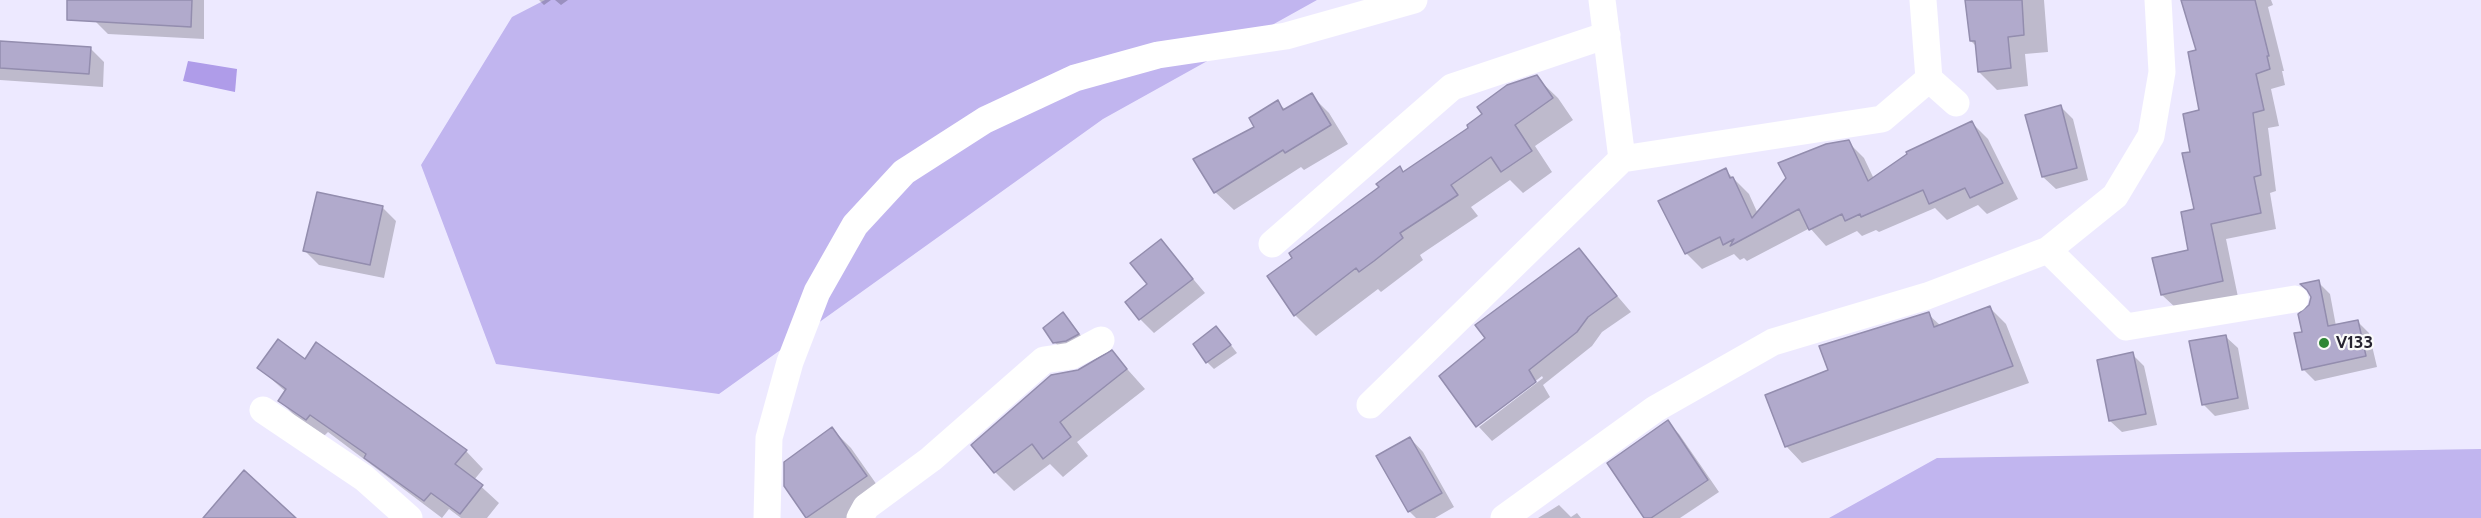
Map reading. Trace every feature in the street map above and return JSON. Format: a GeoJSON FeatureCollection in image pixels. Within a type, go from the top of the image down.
{"type":"FeatureCollection","features":[{"type":"Feature","properties":{"kind":"street"},"geometry":{"type":"LineString","coordinates":[[767,518],[769,438],[790,362],[817,292],[855,225],[904,172],[985,120],[1075,78],[1158,55],[1286,36],[1414,0]]}},
{"type":"Feature","properties":{"kind":"street"},"geometry":{"type":"LineString","coordinates":[[1602,0],[1622,159]]}},
{"type":"Feature","properties":{"kind":"street"},"geometry":{"type":"LineString","coordinates":[[1923,0],[1929,79],[1956,103]]}},
{"type":"Feature","properties":{"kind":"street"},"geometry":{"type":"LineString","coordinates":[[1504,518],[1655,409],[1773,342],[1927,296],[2049,250],[2115,196],[2151,136],[2162,72],[2158,0]]}},
{"type":"Feature","properties":{"kind":"street"},"geometry":{"type":"LineString","coordinates":[[1272,244],[1452,87],[1607,35]]}},
{"type":"Feature","properties":{"kind":"street"},"geometry":{"type":"LineString","coordinates":[[1370,405],[1622,159],[1882,119],[1929,79]]}},
{"type":"Feature","properties":{"kind":"street"},"geometry":{"type":"LineString","coordinates":[[2049,250],[2126,327],[2295,299]]}},
{"type":"Feature","properties":{"kind":"street"},"geometry":{"type":"LineString","coordinates":[[860,518],[866,507],[931,459],[1044,360],[1071,356],[1101,340]]}},
{"type":"Feature","properties":{"kind":"street"},"geometry":{"type":"LineString","coordinates":[[262,410],[364,478],[409,518]]}},
{"type":"Feature","properties":{"kind":"shaded area"},"geometry":{"type":"Polygon","coordinates":[[[545,0],[1317,0],[1103,119],[719,394],[496,364],[421,165],[512,17],[545,0]]]}},
{"type":"Feature","properties":{"kind":"shaded area"},"geometry":{"type":"Polygon","coordinates":[[[188,61],[237,69],[235,92],[183,81],[188,61]]]}},
{"type":"Feature","properties":{"kind":"shaded area"},"geometry":{"type":"Polygon","coordinates":[[[2481,449],[2481,518],[1829,518],[1937,458],[2481,449]]]}},
{"type":"Feature","properties":{"kind":"building"},"geometry":{"type":"Polygon","coordinates":[[[67,0],[192,0],[191,27],[67,20],[67,0]]]}},
{"type":"Feature","properties":{"kind":"building"},"geometry":{"type":"Polygon","coordinates":[[[1965,0],[2022,0],[2024,35],[2008,37],[2011,68],[1978,72],[1975,41],[1970,41],[1965,0]]]}},
{"type":"Feature","properties":{"kind":"building"},"geometry":{"type":"Polygon","coordinates":[[[2181,0],[2255,0],[2270,69],[2256,74],[2264,110],[2253,113],[2261,175],[2254,177],[2261,213],[2211,224],[2223,281],[2161,295],[2152,258],[2188,250],[2181,212],[2194,209],[2182,153],[2190,152],[2183,114],[2199,110],[2188,52],[2196,50],[2181,0]]]}},
{"type":"Feature","properties":{"kind":"building"},"geometry":{"type":"Polygon","coordinates":[[[0,41],[91,47],[89,74],[0,68],[0,41]]]}},
{"type":"Feature","properties":{"kind":"building"},"geometry":{"type":"Polygon","coordinates":[[[1537,75],[1553,98],[1515,125],[1532,151],[1501,172],[1491,157],[1451,185],[1458,195],[1400,233],[1403,238],[1374,261],[1359,272],[1356,268],[1294,316],[1267,276],[1292,258],[1289,253],[1379,187],[1376,184],[1400,166],[1403,172],[1468,128],[1467,125],[1482,114],[1477,107],[1507,85],[1537,75]]]}},
{"type":"Feature","properties":{"kind":"building"},"geometry":{"type":"Polygon","coordinates":[[[1312,93],[1331,125],[1285,153],[1283,150],[1214,193],[1193,159],[1254,127],[1249,118],[1278,100],[1283,110],[1312,93]]]}},
{"type":"Feature","properties":{"kind":"building"},"geometry":{"type":"Polygon","coordinates":[[[2061,105],[2077,168],[2042,177],[2025,115],[2061,105]]]}},
{"type":"Feature","properties":{"kind":"building"},"geometry":{"type":"Polygon","coordinates":[[[1972,121],[2003,183],[1970,198],[1965,188],[1929,204],[1923,190],[1861,217],[1860,214],[1845,221],[1842,214],[1809,230],[1799,209],[1730,246],[1734,239],[1723,245],[1720,237],[1685,254],[1658,201],[1726,168],[1730,178],[1733,177],[1752,218],[1786,178],[1778,163],[1826,144],[1849,140],[1868,181],[1907,154],[1906,152],[1972,121]]]}},
{"type":"Feature","properties":{"kind":"building"},"geometry":{"type":"Polygon","coordinates":[[[317,192],[383,206],[370,265],[303,251],[317,192]]]}},
{"type":"Feature","properties":{"kind":"building"},"geometry":{"type":"Polygon","coordinates":[[[1161,239],[1193,279],[1139,320],[1125,302],[1147,284],[1130,263],[1161,239]]]}},
{"type":"Feature","properties":{"kind":"building"},"geometry":{"type":"Polygon","coordinates":[[[1579,248],[1617,296],[1588,317],[1577,332],[1529,370],[1536,382],[1476,427],[1439,376],[1485,338],[1475,325],[1579,248]]]}},
{"type":"Feature","properties":{"kind":"building","name":"V133"},"geometry":{"type":"Polygon","coordinates":[[[2319,280],[2328,326],[2358,320],[2366,356],[2302,370],[2294,333],[2302,332],[2298,314],[2309,305],[2311,297],[2300,284],[2319,280]]]}},
{"type":"Feature","properties":{"kind":"building"},"geometry":{"type":"Polygon","coordinates":[[[1990,306],[2013,366],[1785,447],[1765,395],[1828,370],[1819,346],[1929,312],[1934,327],[1990,306]]]}},
{"type":"Feature","properties":{"kind":"building"},"geometry":{"type":"Polygon","coordinates":[[[1063,312],[1079,334],[1066,341],[1053,343],[1043,328],[1063,312]]]}},
{"type":"Feature","properties":{"kind":"building"},"geometry":{"type":"Polygon","coordinates":[[[1216,326],[1231,345],[1206,363],[1193,344],[1216,326]]]}},
{"type":"Feature","properties":{"kind":"building"},"geometry":{"type":"Polygon","coordinates":[[[2226,335],[2238,398],[2202,405],[2189,341],[2226,335]]]}},
{"type":"Feature","properties":{"kind":"building"},"geometry":{"type":"Polygon","coordinates":[[[278,339],[305,359],[316,342],[467,450],[455,464],[483,485],[460,514],[431,493],[424,501],[364,458],[366,454],[310,415],[306,420],[278,401],[286,389],[257,368],[278,339]]]}},
{"type":"Feature","properties":{"kind":"building"},"geometry":{"type":"Polygon","coordinates":[[[1112,350],[1127,369],[1060,422],[1071,437],[1043,459],[1032,444],[994,473],[971,445],[1051,375],[1078,370],[1112,350]]]}},
{"type":"Feature","properties":{"kind":"building"},"geometry":{"type":"Polygon","coordinates":[[[2133,352],[2146,414],[2109,421],[2097,360],[2133,352]]]}},
{"type":"Feature","properties":{"kind":"building"},"geometry":{"type":"Polygon","coordinates":[[[1668,420],[1708,480],[1651,518],[1644,518],[1607,463],[1668,420]]]}},
{"type":"Feature","properties":{"kind":"building"},"geometry":{"type":"Polygon","coordinates":[[[832,427],[867,476],[806,518],[784,486],[784,462],[832,427]]]}},
{"type":"Feature","properties":{"kind":"building"},"geometry":{"type":"Polygon","coordinates":[[[1410,437],[1442,493],[1408,512],[1376,456],[1410,437]]]}},
{"type":"Feature","properties":{"kind":"building"},"geometry":{"type":"Polygon","coordinates":[[[244,470],[296,518],[203,518],[244,470]]]}},
{"type":"Feature","properties":{"kind":"place","name":"V133"},"geometry":{"type":"Point","coordinates":[2324,343]}}]}
